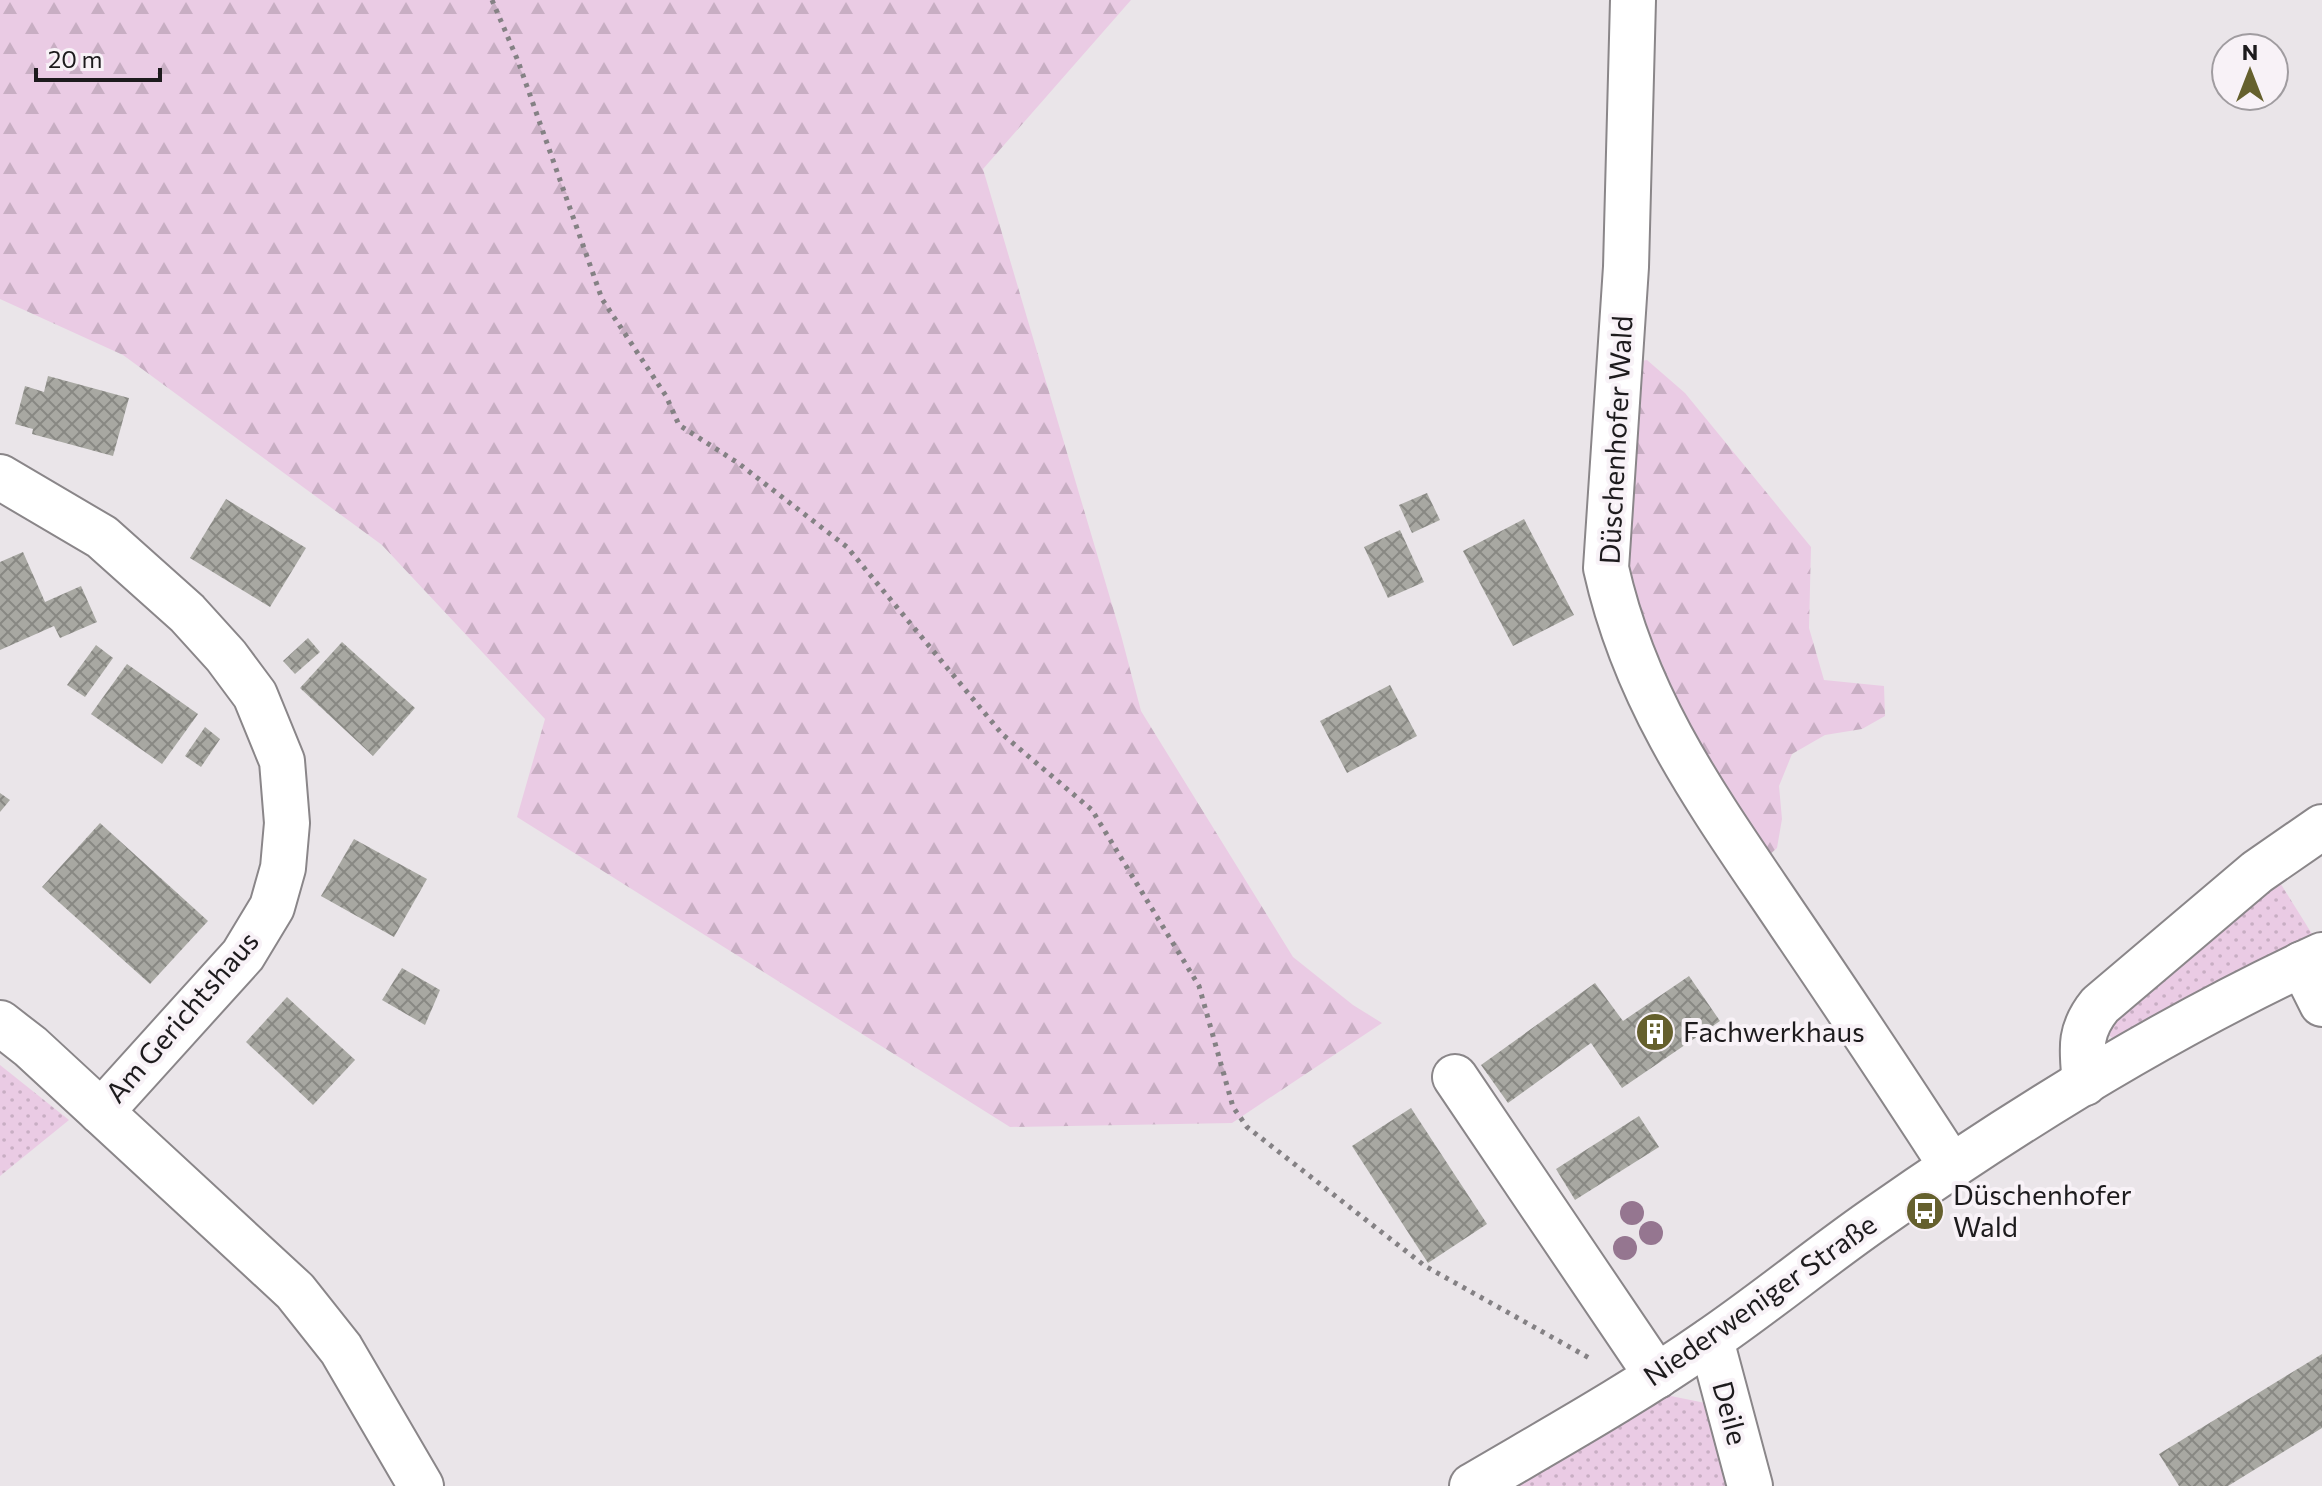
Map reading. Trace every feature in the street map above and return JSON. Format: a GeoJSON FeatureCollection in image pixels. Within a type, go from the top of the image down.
{"type":"FeatureCollection","features":[{"type":"Feature","properties":{"kind":"street","name":"Düschenhofer Wald"},"geometry":{"type":"LineString","coordinates":[[1633,0],[1626,267],[1606,568],[1613,597],[1648,694],[1691,776],[1952,1167]]}},
{"type":"Feature","properties":{"kind":"street","name":"Am Gerichtshaus"},"geometry":{"type":"LineString","coordinates":[[0,477],[102,537],[187,613],[226,656],[255,695],[282,761],[287,823],[283,868],[272,907],[243,955],[101,1112]]}},
{"type":"Feature","properties":{"kind":"street"},"geometry":{"type":"LineString","coordinates":[[2085,1083],[2082,1039],[2093,1014],[2107,998],[2257,872],[2322,827]]}},
{"type":"Feature","properties":{"kind":"street"},"geometry":{"type":"LineString","coordinates":[[2312,960],[2322,1004]]}},
{"type":"Feature","properties":{"kind":"street","name":"Niederweniger Straße"},"geometry":{"type":"LineString","coordinates":[[1472,1486],[1711,1340],[1875,1218],[2085,1083],[2217,1007],[2312,960]]}},
{"type":"Feature","properties":{"kind":"street"},"geometry":{"type":"LineString","coordinates":[[0,1023],[260,1257],[324,1324],[421,1486]]}},
{"type":"Feature","properties":{"kind":"street"},"geometry":{"type":"LineString","coordinates":[[1455,1077],[1648,1381]]}},
{"type":"Feature","properties":{"kind":"street","name":"Deile"},"geometry":{"type":"LineString","coordinates":[[1711,1340],[1750,1486]]}},
{"type":"Feature","properties":{"kind":"path"},"geometry":{"type":"LineString","coordinates":[[492,0],[518,61],[602,299],[666,396],[679,425],[738,463],[847,547],[1002,734],[1092,810],[1199,986],[1233,1107],[1247,1127],[1425,1266],[1648,1381]]}},
{"type":"Feature","properties":{"kind":"green space"},"geometry":{"type":"Polygon","coordinates":[[[0,0],[1131,0],[983,169],[1141,711],[1293,957],[1353,1005],[1382,1023],[1232,1123],[1010,1127],[517,817],[545,719],[382,545],[123,355],[0,299],[0,0]]]}},
{"type":"Feature","properties":{"kind":"green space"},"geometry":{"type":"Polygon","coordinates":[[[1647,360],[1685,393],[1811,547],[1809,628],[1824,680],[1884,686],[1885,716],[1862,729],[1825,735],[1792,754],[1779,786],[1782,819],[1777,848],[1756,867],[1650,694],[1611,513],[1625,364],[1647,360]]]}},
{"type":"Feature","properties":{"kind":"green space"},"geometry":{"type":"Polygon","coordinates":[[[2274,873],[2317,942],[2118,1043],[2103,1030],[2274,873]]]}},
{"type":"Feature","properties":{"kind":"green space"},"geometry":{"type":"Polygon","coordinates":[[[0,1065],[69,1120],[0,1176],[0,1065]]]}},
{"type":"Feature","properties":{"kind":"green space"},"geometry":{"type":"Polygon","coordinates":[[[1666,1395],[1710,1404],[1735,1486],[1513,1486],[1666,1395]]]}},
{"type":"Feature","properties":{"kind":"building"},"geometry":{"type":"Polygon","coordinates":[[[48,376],[129,398],[113,456],[32,434],[33,429],[15,424],[25,386],[44,392],[48,376]]]}},
{"type":"Feature","properties":{"kind":"building"},"geometry":{"type":"Polygon","coordinates":[[[1427,493],[1440,520],[1412,533],[1399,505],[1427,493]]]}},
{"type":"Feature","properties":{"kind":"building"},"geometry":{"type":"Polygon","coordinates":[[[226,499],[306,548],[270,607],[190,558],[226,499]]]}},
{"type":"Feature","properties":{"kind":"building"},"geometry":{"type":"Polygon","coordinates":[[[1524,519],[1574,615],[1513,646],[1463,551],[1524,519]]]}},
{"type":"Feature","properties":{"kind":"building"},"geometry":{"type":"Polygon","coordinates":[[[1400,530],[1424,582],[1388,598],[1364,547],[1400,530]]]}},
{"type":"Feature","properties":{"kind":"building"},"geometry":{"type":"Polygon","coordinates":[[[23,552],[45,602],[81,586],[97,622],[60,638],[54,626],[0,650],[0,562],[23,552]]]}},
{"type":"Feature","properties":{"kind":"building"},"geometry":{"type":"Polygon","coordinates":[[[308,638],[320,652],[295,674],[283,661],[308,638]]]}},
{"type":"Feature","properties":{"kind":"building"},"geometry":{"type":"Polygon","coordinates":[[[342,642],[415,708],[373,756],[300,688],[342,642]]]}},
{"type":"Feature","properties":{"kind":"building"},"geometry":{"type":"Polygon","coordinates":[[[96,645],[113,658],[85,697],[67,685],[96,645]]]}},
{"type":"Feature","properties":{"kind":"building"},"geometry":{"type":"Polygon","coordinates":[[[127,664],[198,714],[162,764],[91,714],[127,664]]]}},
{"type":"Feature","properties":{"kind":"building"},"geometry":{"type":"Polygon","coordinates":[[[1390,685],[1417,736],[1347,773],[1320,721],[1390,685]]]}},
{"type":"Feature","properties":{"kind":"building"},"geometry":{"type":"Polygon","coordinates":[[[205,727],[220,739],[201,767],[185,756],[205,727]]]}},
{"type":"Feature","properties":{"kind":"building"},"geometry":{"type":"Polygon","coordinates":[[[0,793],[10,800],[0,812],[0,793]]]}},
{"type":"Feature","properties":{"kind":"building"},"geometry":{"type":"Polygon","coordinates":[[[100,823],[208,921],[150,984],[42,887],[100,823]]]}},
{"type":"Feature","properties":{"kind":"building"},"geometry":{"type":"Polygon","coordinates":[[[354,839],[427,879],[394,937],[321,896],[354,839]]]}},
{"type":"Feature","properties":{"kind":"building"},"geometry":{"type":"Polygon","coordinates":[[[402,968],[440,990],[425,1025],[382,1000],[402,968]]]}},
{"type":"Feature","properties":{"kind":"building"},"geometry":{"type":"Polygon","coordinates":[[[1689,976],[1720,1021],[1622,1088],[1591,1043],[1508,1103],[1481,1065],[1595,983],[1623,1021],[1689,976]]]}},
{"type":"Feature","properties":{"kind":"building"},"geometry":{"type":"Polygon","coordinates":[[[287,997],[355,1060],[313,1105],[246,1042],[287,997]]]}},
{"type":"Feature","properties":{"kind":"building"},"geometry":{"type":"Polygon","coordinates":[[[1411,1108],[1487,1224],[1428,1263],[1352,1146],[1411,1108]]]}},
{"type":"Feature","properties":{"kind":"building"},"geometry":{"type":"Polygon","coordinates":[[[1639,1116],[1659,1147],[1575,1200],[1556,1169],[1639,1116]]]}},
{"type":"Feature","properties":{"kind":"building"},"geometry":{"type":"Polygon","coordinates":[[[2322,1354],[2322,1428],[2228,1486],[2179,1486],[2159,1454],[2322,1354]]]}},
{"type":"Feature","properties":{"kind":"place","name":"Fachwerkhaus"},"geometry":{"type":"Point","coordinates":[1655,1032]}},
{"type":"Feature","properties":{"kind":"place","name":"Düschenhofer Wald"},"geometry":{"type":"Point","coordinates":[1925,1211]}}]}
